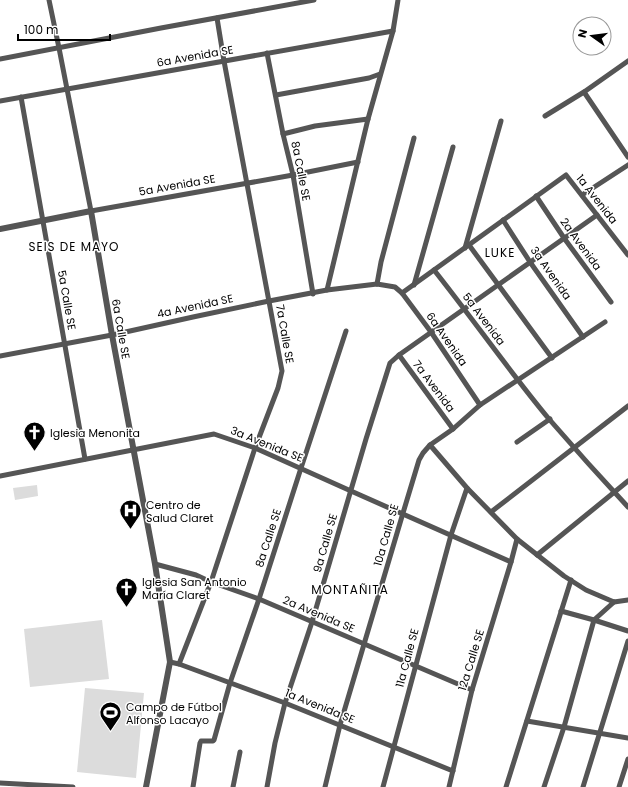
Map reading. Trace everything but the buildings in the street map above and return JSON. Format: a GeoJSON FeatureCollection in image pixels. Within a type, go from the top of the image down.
{"type":"FeatureCollection","features":[{"type":"Feature","properties":{"kind":"street","name":"6a Calle SE"},"geometry":{"type":"LineString","coordinates":[[49,0],[91,211],[112,335],[155,564],[170,662],[146,787]]}},
{"type":"Feature","properties":{"kind":"street"},"geometry":{"type":"LineString","coordinates":[[0,59],[314,0]]}},
{"type":"Feature","properties":{"kind":"street"},"geometry":{"type":"LineString","coordinates":[[327,290],[368,119],[393,31],[398,0]]}},
{"type":"Feature","properties":{"kind":"street","name":"7a Calle SE"},"geometry":{"type":"LineString","coordinates":[[178,664],[211,582],[255,448],[278,388],[282,371],[217,18]]}},
{"type":"Feature","properties":{"kind":"street","name":"6a Avenida SE"},"geometry":{"type":"LineString","coordinates":[[0,101],[393,31]]}},
{"type":"Feature","properties":{"kind":"street","name":"8a Calle SE"},"geometry":{"type":"LineString","coordinates":[[267,53],[283,134],[293,175],[313,294]]}},
{"type":"Feature","properties":{"kind":"street"},"geometry":{"type":"LineString","coordinates":[[545,116],[584,92],[628,61]]}},
{"type":"Feature","properties":{"kind":"street"},"geometry":{"type":"LineString","coordinates":[[276,95],[369,78],[380,74]]}},
{"type":"Feature","properties":{"kind":"street"},"geometry":{"type":"LineString","coordinates":[[584,92],[628,157]]}},
{"type":"Feature","properties":{"kind":"street","name":"5a Calle SE"},"geometry":{"type":"LineString","coordinates":[[21,97],[85,459]]}},
{"type":"Feature","properties":{"kind":"street"},"geometry":{"type":"LineString","coordinates":[[283,134],[315,126],[368,119]]}},
{"type":"Feature","properties":{"kind":"street"},"geometry":{"type":"LineString","coordinates":[[467,246],[501,121]]}},
{"type":"Feature","properties":{"kind":"street"},"geometry":{"type":"LineString","coordinates":[[377,284],[381,262],[414,138]]}},
{"type":"Feature","properties":{"kind":"street"},"geometry":{"type":"LineString","coordinates":[[414,285],[453,147]]}},
{"type":"Feature","properties":{"kind":"street","name":"5a Avenida SE"},"geometry":{"type":"LineString","coordinates":[[0,229],[358,162]]}},
{"type":"Feature","properties":{"kind":"street"},"geometry":{"type":"LineString","coordinates":[[582,195],[628,165]]}},
{"type":"Feature","properties":{"kind":"street","name":"1a Avenida"},"geometry":{"type":"LineString","coordinates":[[536,196],[566,175],[628,255]]}},
{"type":"Feature","properties":{"kind":"street"},"geometry":{"type":"LineString","coordinates":[[402,294],[536,196]]}},
{"type":"Feature","properties":{"kind":"street","name":"2a Avenida"},"geometry":{"type":"LineString","coordinates":[[536,196],[564,238],[611,302]]}},
{"type":"Feature","properties":{"kind":"street","name":"9a Calle SE"},"geometry":{"type":"LineString","coordinates":[[267,787],[274,743],[285,703],[312,622],[390,363],[431,332],[597,215]]}},
{"type":"Feature","properties":{"kind":"street","name":"3a Avenida"},"geometry":{"type":"LineString","coordinates":[[503,220],[530,262],[584,337]]}},
{"type":"Feature","properties":{"kind":"street"},"geometry":{"type":"LineString","coordinates":[[467,246],[552,358]]}},
{"type":"Feature","properties":{"kind":"street","name":"5a Avenida"},"geometry":{"type":"LineString","coordinates":[[434,270],[518,380],[575,448],[628,507]]}},
{"type":"Feature","properties":{"kind":"street","name":"4a Avenida SE"},"geometry":{"type":"LineString","coordinates":[[0,356],[112,335],[327,290],[377,284],[395,287]]}},
{"type":"Feature","properties":{"kind":"street","name":"6a Avenida"},"geometry":{"type":"LineString","coordinates":[[395,287],[431,332],[480,405]]}},
{"type":"Feature","properties":{"kind":"street","name":"10a Calle SE"},"geometry":{"type":"LineString","coordinates":[[325,787],[340,725],[419,460],[423,453],[430,445],[480,405],[605,322]]}},
{"type":"Feature","properties":{"kind":"street","name":"8a Calle SE"},"geometry":{"type":"LineString","coordinates":[[192,787],[200,743],[214,740],[230,683],[259,599],[346,331]]}},
{"type":"Feature","properties":{"kind":"street","name":"7a Avenida"},"geometry":{"type":"LineString","coordinates":[[399,355],[453,428]]}},
{"type":"Feature","properties":{"kind":"street"},"geometry":{"type":"LineString","coordinates":[[491,512],[628,406]]}},
{"type":"Feature","properties":{"kind":"street"},"geometry":{"type":"LineString","coordinates":[[517,442],[550,419]]}},
{"type":"Feature","properties":{"kind":"street","name":"3a Avenida SE"},"geometry":{"type":"LineString","coordinates":[[0,476],[214,434],[255,448],[512,562]]}},
{"type":"Feature","properties":{"kind":"street"},"geometry":{"type":"LineString","coordinates":[[430,445],[467,488],[517,539],[537,555],[586,590],[614,602],[628,600]]}},
{"type":"Feature","properties":{"kind":"street"},"geometry":{"type":"LineString","coordinates":[[537,555],[628,481]]}},
{"type":"Feature","properties":{"kind":"street","name":"11a Calle SE"},"geometry":{"type":"LineString","coordinates":[[383,787],[451,536],[467,488]]}},
{"type":"Feature","properties":{"kind":"street","name":"12a Calle SE"},"geometry":{"type":"LineString","coordinates":[[449,787],[472,690],[512,562],[517,539]]}},
{"type":"Feature","properties":{"kind":"street","name":"2a Avenida SE"},"geometry":{"type":"LineString","coordinates":[[155,564],[196,575],[211,582],[259,599],[472,690]]}},
{"type":"Feature","properties":{"kind":"street"},"geometry":{"type":"LineString","coordinates":[[506,787],[571,580]]}},
{"type":"Feature","properties":{"kind":"street"},"geometry":{"type":"LineString","coordinates":[[544,787],[564,727],[594,620],[614,602]]}},
{"type":"Feature","properties":{"kind":"street"},"geometry":{"type":"LineString","coordinates":[[561,611],[628,631]]}},
{"type":"Feature","properties":{"kind":"street"},"geometry":{"type":"LineString","coordinates":[[583,787],[628,641]]}},
{"type":"Feature","properties":{"kind":"street","name":"1a Avenida SE"},"geometry":{"type":"LineString","coordinates":[[170,662],[285,703],[453,771]]}},
{"type":"Feature","properties":{"kind":"street"},"geometry":{"type":"LineString","coordinates":[[527,720],[628,738]]}},
{"type":"Feature","properties":{"kind":"street"},"geometry":{"type":"LineString","coordinates":[[233,787],[240,752]]}},
{"type":"Feature","properties":{"kind":"street"},"geometry":{"type":"LineString","coordinates":[[619,787],[628,759]]}},
{"type":"Feature","properties":{"kind":"street"},"geometry":{"type":"LineString","coordinates":[[0,783],[73,787]]}},
{"type":"Feature","properties":{"kind":"shaded area"},"geometry":{"type":"Polygon","coordinates":[[[37,485],[38,496],[15,500],[13,488],[37,485]]]}},
{"type":"Feature","properties":{"kind":"shaded area"},"geometry":{"type":"Polygon","coordinates":[[[102,620],[109,679],[30,687],[24,629],[102,620]]]}},
{"type":"Feature","properties":{"kind":"shaded area","name":"Campo de Fútbol Alfonso Lacayo"},"geometry":{"type":"Polygon","coordinates":[[[85,688],[144,693],[136,778],[77,772],[85,688]]]}},
{"type":"Feature","properties":{"kind":"place","name":"Iglesia Menonita"},"geometry":{"type":"Point","coordinates":[34,452]}},
{"type":"Feature","properties":{"kind":"place","name":"Centro de Salud Claret"},"geometry":{"type":"Point","coordinates":[130,530]}},
{"type":"Feature","properties":{"kind":"place","name":"Iglesia San Antonio María Claret"},"geometry":{"type":"Point","coordinates":[127,608]}},
{"type":"Feature","properties":{"kind":"place","name":"Campo de Fútbol Alfonso Lacayo"},"geometry":{"type":"Point","coordinates":[111,732]}},
{"type":"Feature","properties":{"kind":"district","name":"SEIS DE MAYO"},"geometry":{"type":"Point","coordinates":[74,247]}},
{"type":"Feature","properties":{"kind":"district","name":"LUKE"},"geometry":{"type":"Point","coordinates":[500,253]}},
{"type":"Feature","properties":{"kind":"district","name":"MONTAÑITA"},"geometry":{"type":"Point","coordinates":[350,590]}}]}
